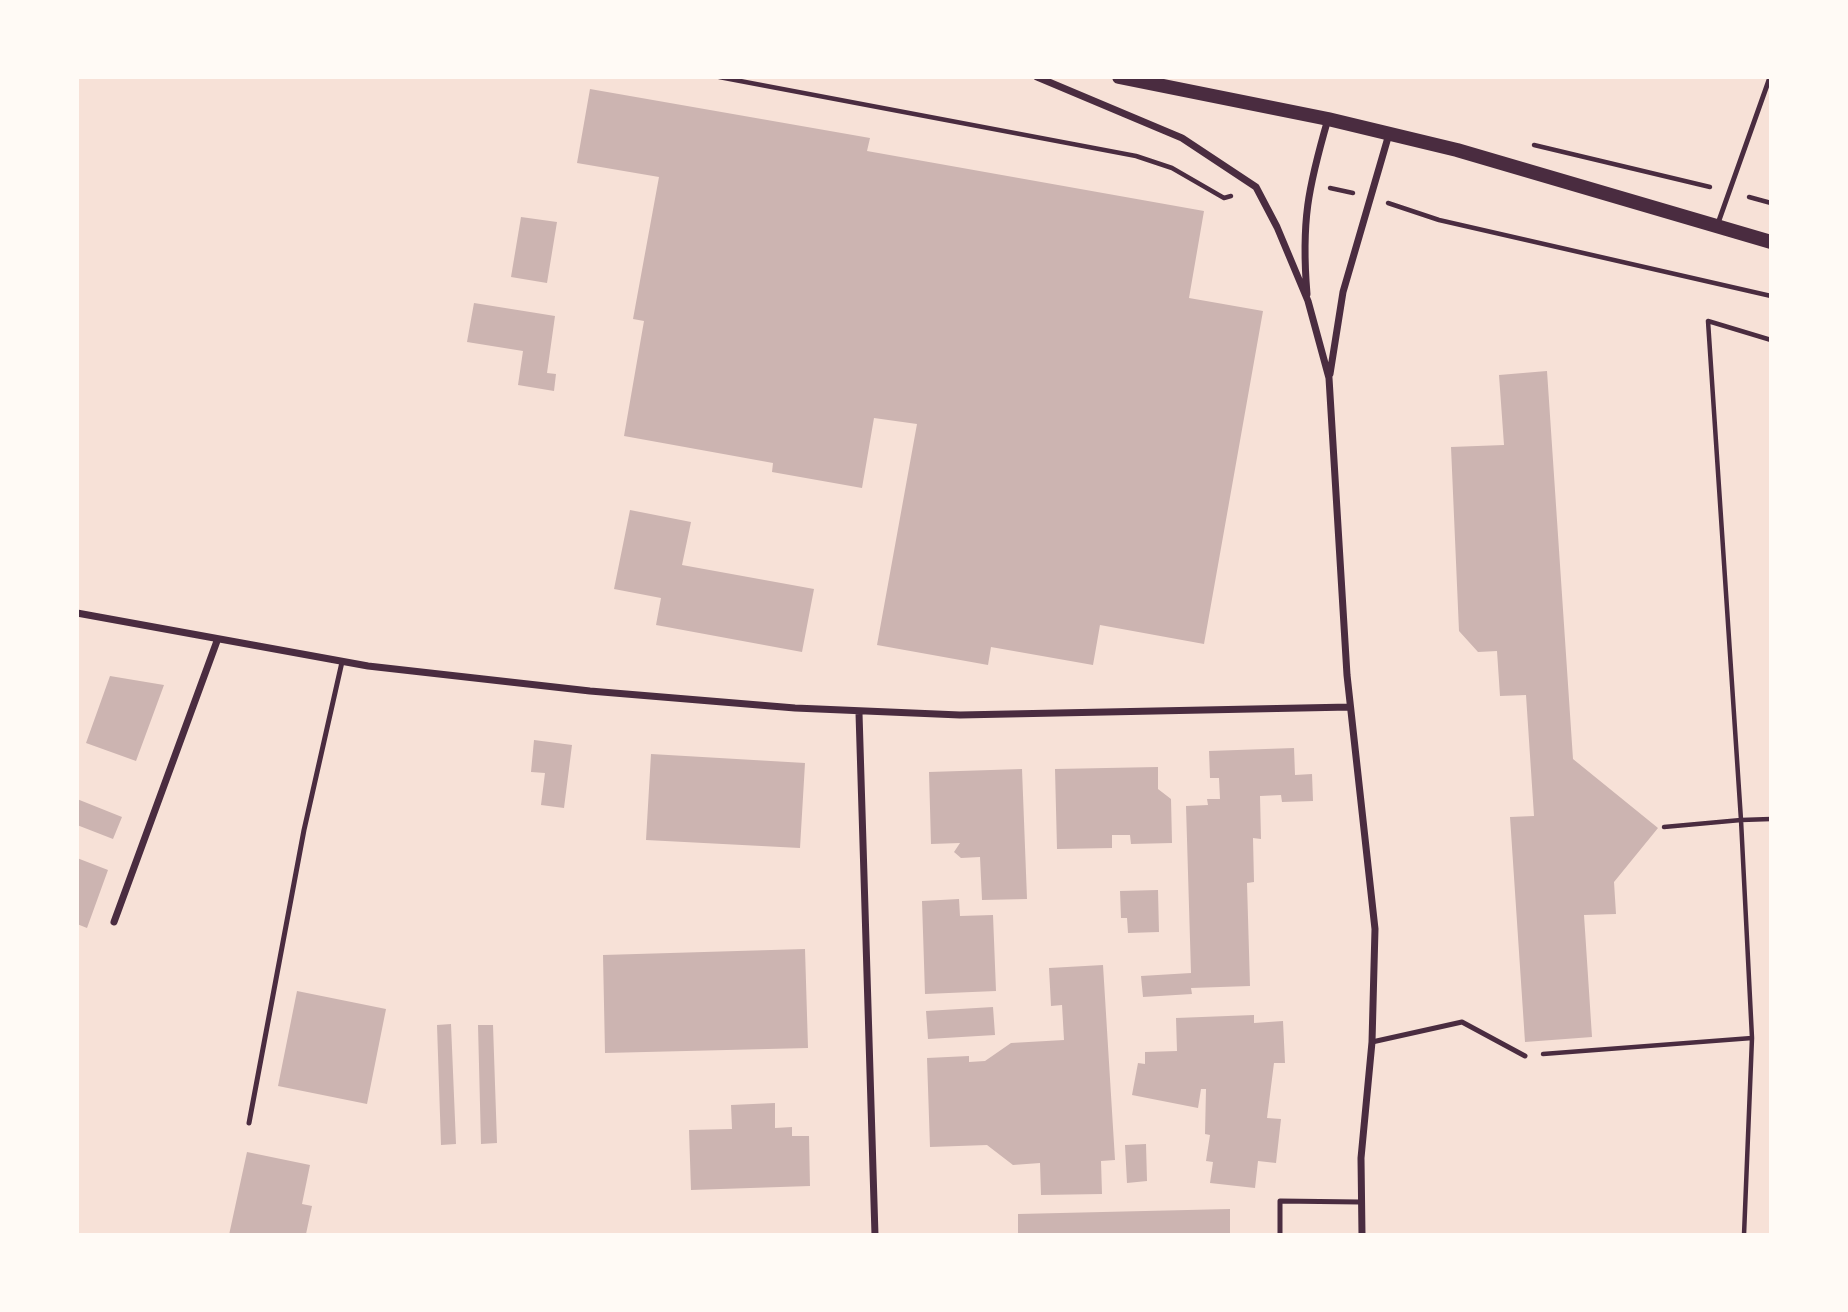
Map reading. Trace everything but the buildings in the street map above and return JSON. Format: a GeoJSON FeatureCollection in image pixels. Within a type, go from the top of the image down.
{"type":"FeatureCollection","features":[{"type":"Feature","properties":{"kind":"main road"},"geometry":{"type":"LineString","coordinates":[[1119,77],[1389,134],[1589,187],[1771,242]]}},
{"type":"Feature","properties":{"kind":"street"},"geometry":{"type":"LineString","coordinates":[[1037,77],[1182,138],[1256,187],[1277,227],[1308,301],[1329,378],[1350,707],[1375,929],[1372,1042],[1359,1202],[1362,1235]]}},
{"type":"Feature","properties":{"kind":"street"},"geometry":{"type":"LineString","coordinates":[[1308,301],[1303,243],[1305,214],[1309,184],[1328,120]]}},
{"type":"Feature","properties":{"kind":"street"},"geometry":{"type":"LineString","coordinates":[[1329,378],[1343,292],[1389,134]]}},
{"type":"Feature","properties":{"kind":"street"},"geometry":{"type":"LineString","coordinates":[[77,613],[216,641],[342,662],[590,691],[859,713],[960,715],[1350,707]]}},
{"type":"Feature","properties":{"kind":"street"},"geometry":{"type":"LineString","coordinates":[[114,922],[216,641]]}},
{"type":"Feature","properties":{"kind":"street"},"geometry":{"type":"LineString","coordinates":[[859,713],[875,1235]]}},
{"type":"Feature","properties":{"kind":"lane"},"geometry":{"type":"LineString","coordinates":[[1717,226],[1770,77]]}},
{"type":"Feature","properties":{"kind":"lane"},"geometry":{"type":"LineString","coordinates":[[249,1123],[301,843],[342,662]]}},
{"type":"Feature","properties":{"kind":"lane"},"geometry":{"type":"LineString","coordinates":[[1372,1042],[1462,1022],[1525,1056]]}},
{"type":"Feature","properties":{"kind":"lane"},"geometry":{"type":"LineString","coordinates":[[1280,1235],[1280,1201],[1359,1202]]}},
{"type":"Feature","properties":{"kind":"path"},"geometry":{"type":"LineString","coordinates":[[1744,1235],[1752,1038],[1741,820],[1707,321],[1771,340]]}},
{"type":"Feature","properties":{"kind":"path"},"geometry":{"type":"LineString","coordinates":[[1664,827],[1771,819]]}},
{"type":"Feature","properties":{"kind":"path"},"geometry":{"type":"LineString","coordinates":[[1525,1056],[1752,1038]]}}]}
